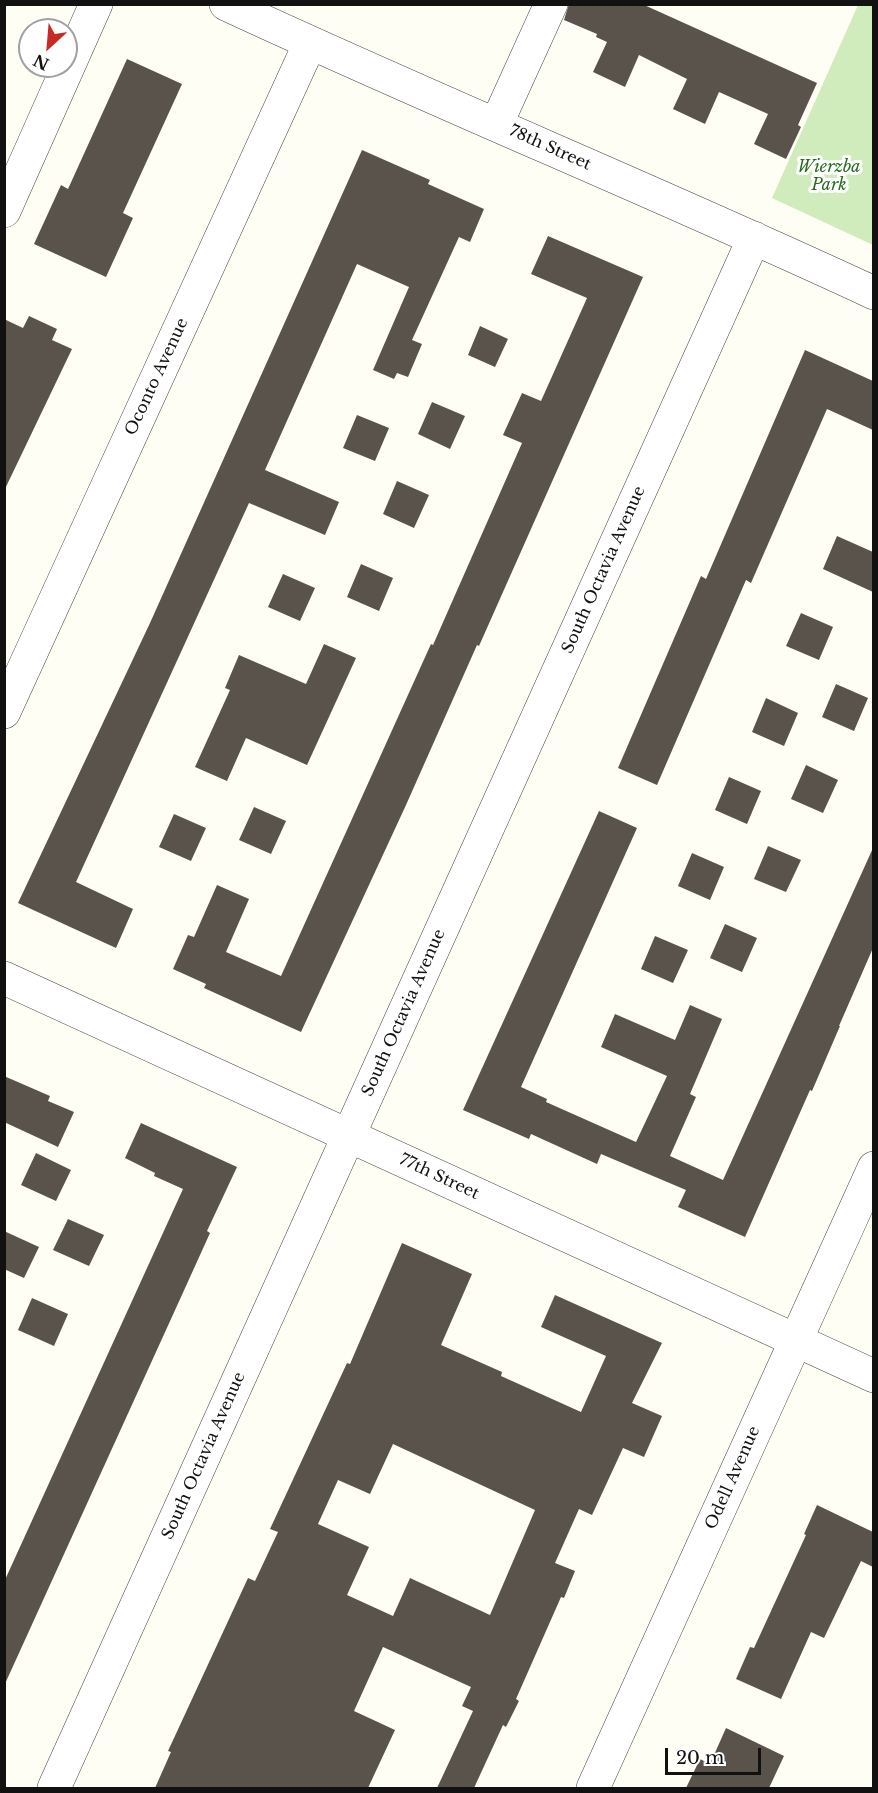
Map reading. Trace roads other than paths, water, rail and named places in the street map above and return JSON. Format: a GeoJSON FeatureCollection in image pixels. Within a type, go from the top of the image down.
{"type":"FeatureCollection","features":[{"type":"Feature","properties":{"kind":"street"},"geometry":{"type":"LineString","coordinates":[[4,212],[96,4]]}},
{"type":"Feature","properties":{"kind":"street","name":"78th Street"},"geometry":{"type":"LineString","coordinates":[[226,4],[873,293]]}},
{"type":"Feature","properties":{"kind":"street"},"geometry":{"type":"LineString","coordinates":[[496,124],[551,4]]}},
{"type":"Feature","properties":{"kind":"street","name":"Oconto Avenue"},"geometry":{"type":"LineString","coordinates":[[4,712],[310,43]]}},
{"type":"Feature","properties":{"kind":"street","name":"South Octavia Avenue"},"geometry":{"type":"LineString","coordinates":[[54,1788],[754,238]]}},
{"type":"Feature","properties":{"kind":"street","name":"77th Street"},"geometry":{"type":"LineString","coordinates":[[4,978],[873,1376]]}},
{"type":"Feature","properties":{"kind":"street","name":"Odell Avenue"},"geometry":{"type":"LineString","coordinates":[[593,1788],[873,1168]]}},
{"type":"Feature","properties":{"kind":"park label","name":"Wierzba Park"},"geometry":{"type":"Point","coordinates":[829,176]}}]}
